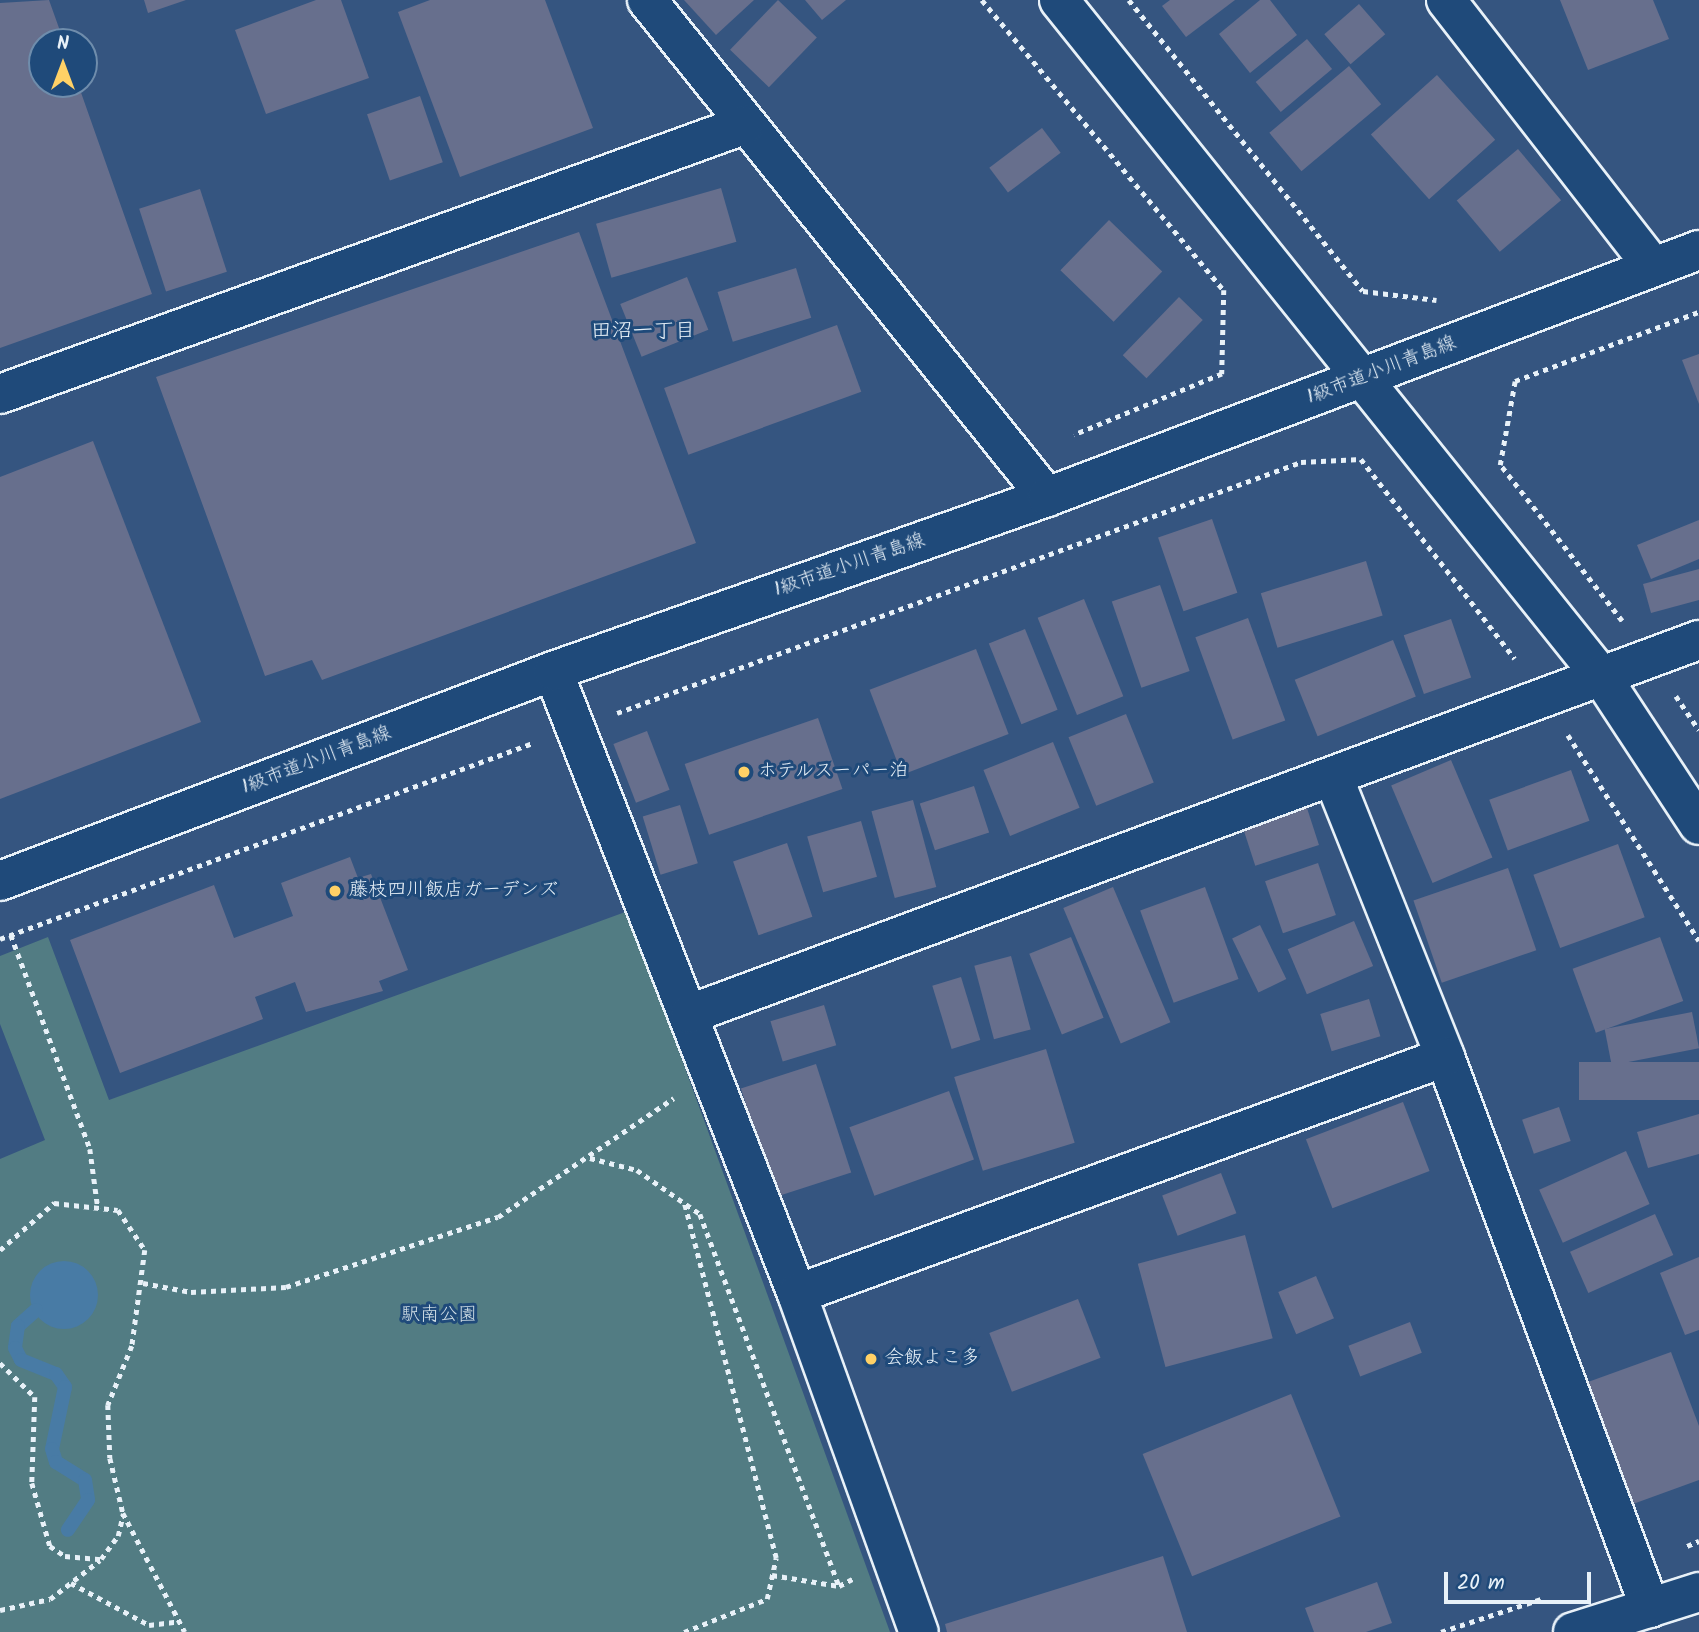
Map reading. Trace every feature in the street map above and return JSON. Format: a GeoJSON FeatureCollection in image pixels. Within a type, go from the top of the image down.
{"type":"FeatureCollection","features":[{"type":"Feature","properties":{"kind":"street"},"geometry":{"type":"LineString","coordinates":[[648,0],[744,125],[1047,497]]}},
{"type":"Feature","properties":{"kind":"street"},"geometry":{"type":"LineString","coordinates":[[1059,0],[1365,378],[1601,676],[1699,825]]}},
{"type":"Feature","properties":{"kind":"street"},"geometry":{"type":"LineString","coordinates":[[1452,1],[1652,266]]}},
{"type":"Feature","properties":{"kind":"street"},"geometry":{"type":"LineString","coordinates":[[0,394],[744,125]]}},
{"type":"Feature","properties":{"kind":"street","name":"1級市道小川青島線"},"geometry":{"type":"LineString","coordinates":[[0,881],[553,671],[1047,497],[1699,250]]}},
{"type":"Feature","properties":{"kind":"street"},"geometry":{"type":"LineString","coordinates":[[690,1014],[1334,779],[1699,640]]}},
{"type":"Feature","properties":{"kind":"street"},"geometry":{"type":"LineString","coordinates":[[553,671],[690,1014],[797,1294],[919,1632]]}},
{"type":"Feature","properties":{"kind":"street"},"geometry":{"type":"LineString","coordinates":[[1334,779],[1445,1057],[1650,1608]]}},
{"type":"Feature","properties":{"kind":"street"},"geometry":{"type":"LineString","coordinates":[[797,1294],[1445,1057]]}},
{"type":"Feature","properties":{"kind":"street"},"geometry":{"type":"LineString","coordinates":[[1573,1632],[1699,1592]]}},
{"type":"Feature","properties":{"kind":"path"},"geometry":{"type":"LineString","coordinates":[[982,0],[1224,290],[1222,374],[1015,459]]}},
{"type":"Feature","properties":{"kind":"path"},"geometry":{"type":"LineString","coordinates":[[1129,0],[1363,291],[1439,301],[1452,296]]}},
{"type":"Feature","properties":{"kind":"path"},"geometry":{"type":"LineString","coordinates":[[1627,628],[1500,465],[1515,381],[1699,312]]}},
{"type":"Feature","properties":{"kind":"path"},"geometry":{"type":"LineString","coordinates":[[0,939],[1301,462],[1361,459],[1545,698],[1699,941]]}},
{"type":"Feature","properties":{"kind":"path"},"geometry":{"type":"LineString","coordinates":[[11,936],[90,1149],[98,1208]]}},
{"type":"Feature","properties":{"kind":"path"},"geometry":{"type":"LineString","coordinates":[[143,1283],[191,1292],[286,1287],[498,1217],[590,1158],[712,1071]]}},
{"type":"Feature","properties":{"kind":"path"},"geometry":{"type":"LineString","coordinates":[[590,1158],[637,1170],[700,1214],[723,1266],[839,1586]]}},
{"type":"Feature","properties":{"kind":"path"},"geometry":{"type":"LineString","coordinates":[[684,1201],[776,1558],[767,1599],[684,1632]]}},
{"type":"Feature","properties":{"kind":"path"},"geometry":{"type":"LineString","coordinates":[[0,1251],[54,1203],[118,1210],[145,1250],[143,1283],[132,1346],[108,1405],[110,1458],[123,1513],[185,1632]]}},
{"type":"Feature","properties":{"kind":"path"},"geometry":{"type":"LineString","coordinates":[[0,1363],[35,1397],[32,1483],[50,1546],[65,1556],[101,1559]]}},
{"type":"Feature","properties":{"kind":"path"},"geometry":{"type":"LineString","coordinates":[[0,1611],[50,1599],[71,1583],[101,1559],[118,1536],[123,1513]]}},
{"type":"Feature","properties":{"kind":"path"},"geometry":{"type":"LineString","coordinates":[[772,1575],[839,1586],[891,1556]]}},
{"type":"Feature","properties":{"kind":"path"},"geometry":{"type":"LineString","coordinates":[[71,1583],[149,1625],[180,1621]]}},
{"type":"Feature","properties":{"kind":"green space","name":"駅南公園"},"geometry":{"type":"Polygon","coordinates":[[[628,911],[890,1632],[0,1632],[0,1159],[45,1140],[0,1024],[0,956],[48,937],[109,1100],[628,911]]]}},
{"type":"Feature","properties":{"kind":"water"},"geometry":{"type":"Polygon","coordinates":[[[64,1261],[77,1264],[88,1271],[95,1282],[98,1295],[95,1308],[88,1319],[77,1326],[64,1329],[51,1326],[40,1319],[33,1308],[30,1295],[33,1282],[40,1271],[51,1264],[64,1261]]]}},
{"type":"Feature","properties":{"kind":"building"},"geometry":{"type":"Polygon","coordinates":[[[49,0],[59,28],[28,28],[28,98],[83,98],[152,294],[0,348],[0,3],[49,0]]]}},
{"type":"Feature","properties":{"kind":"building"},"geometry":{"type":"Polygon","coordinates":[[[144,0],[186,0],[148,13],[144,0]]]}},
{"type":"Feature","properties":{"kind":"building"},"geometry":{"type":"Polygon","coordinates":[[[316,0],[341,0],[369,78],[266,114],[235,30],[316,0]]]}},
{"type":"Feature","properties":{"kind":"building"},"geometry":{"type":"Polygon","coordinates":[[[430,0],[545,0],[593,128],[460,177],[398,12],[430,0]]]}},
{"type":"Feature","properties":{"kind":"building"},"geometry":{"type":"Polygon","coordinates":[[[684,0],[754,0],[716,35],[684,0]]]}},
{"type":"Feature","properties":{"kind":"building"},"geometry":{"type":"Polygon","coordinates":[[[778,0],[817,38],[769,87],[730,50],[778,0]]]}},
{"type":"Feature","properties":{"kind":"building"},"geometry":{"type":"Polygon","coordinates":[[[805,0],[846,0],[822,20],[805,0]]]}},
{"type":"Feature","properties":{"kind":"building"},"geometry":{"type":"Polygon","coordinates":[[[1170,0],[1235,0],[1186,37],[1162,6],[1170,0]]]}},
{"type":"Feature","properties":{"kind":"building"},"geometry":{"type":"Polygon","coordinates":[[[1260,0],[1270,0],[1297,35],[1250,73],[1219,34],[1260,0]]]}},
{"type":"Feature","properties":{"kind":"building"},"geometry":{"type":"Polygon","coordinates":[[[1560,0],[1653,0],[1669,39],[1588,70],[1560,0]]]}},
{"type":"Feature","properties":{"kind":"building"},"geometry":{"type":"Polygon","coordinates":[[[1359,4],[1385,34],[1351,64],[1324,34],[1359,4]]]}},
{"type":"Feature","properties":{"kind":"building"},"geometry":{"type":"Polygon","coordinates":[[[1307,39],[1332,69],[1281,112],[1256,82],[1307,39]]]}},
{"type":"Feature","properties":{"kind":"building"},"geometry":{"type":"Polygon","coordinates":[[[1349,66],[1381,104],[1301,171],[1269,133],[1349,66]]]}},
{"type":"Feature","properties":{"kind":"building"},"geometry":{"type":"Polygon","coordinates":[[[1437,75],[1495,140],[1429,199],[1371,135],[1437,75]]]}},
{"type":"Feature","properties":{"kind":"building"},"geometry":{"type":"Polygon","coordinates":[[[420,96],[443,162],[390,180],[367,114],[420,96]]]}},
{"type":"Feature","properties":{"kind":"building"},"geometry":{"type":"Polygon","coordinates":[[[1042,128],[1061,153],[1008,192],[989,168],[1042,128]]]}},
{"type":"Feature","properties":{"kind":"building"},"geometry":{"type":"Polygon","coordinates":[[[1518,149],[1561,200],[1500,252],[1457,200],[1518,149]]]}},
{"type":"Feature","properties":{"kind":"building"},"geometry":{"type":"Polygon","coordinates":[[[721,188],[736,242],[611,278],[596,224],[721,188]]]}},
{"type":"Feature","properties":{"kind":"building"},"geometry":{"type":"Polygon","coordinates":[[[200,189],[227,272],[166,292],[139,209],[200,189]]]}},
{"type":"Feature","properties":{"kind":"building"},"geometry":{"type":"Polygon","coordinates":[[[1109,220],[1162,271],[1114,322],[1060,270],[1109,220]]]}},
{"type":"Feature","properties":{"kind":"building"},"geometry":{"type":"Polygon","coordinates":[[[579,232],[696,543],[322,680],[312,660],[265,676],[156,377],[579,232]]]}},
{"type":"Feature","properties":{"kind":"building"},"geometry":{"type":"Polygon","coordinates":[[[796,268],[811,318],[733,342],[718,292],[796,268]]]}},
{"type":"Feature","properties":{"kind":"building"},"geometry":{"type":"Polygon","coordinates":[[[687,277],[708,330],[642,357],[620,304],[687,277]]]}},
{"type":"Feature","properties":{"kind":"building"},"geometry":{"type":"Polygon","coordinates":[[[1179,297],[1203,320],[1146,378],[1123,355],[1179,297]]]}},
{"type":"Feature","properties":{"kind":"building"},"geometry":{"type":"Polygon","coordinates":[[[837,325],[861,392],[688,455],[664,388],[837,325]]]}},
{"type":"Feature","properties":{"kind":"building"},"geometry":{"type":"Polygon","coordinates":[[[1699,354],[1699,404],[1682,360],[1699,354]]]}},
{"type":"Feature","properties":{"kind":"building"},"geometry":{"type":"Polygon","coordinates":[[[93,441],[201,722],[0,799],[0,477],[93,441]]]}},
{"type":"Feature","properties":{"kind":"building"},"geometry":{"type":"Polygon","coordinates":[[[1212,519],[1237,593],[1183,611],[1158,538],[1212,519]]]}},
{"type":"Feature","properties":{"kind":"building"},"geometry":{"type":"Polygon","coordinates":[[[1699,520],[1699,559],[1651,579],[1637,545],[1699,520]]]}},
{"type":"Feature","properties":{"kind":"building"},"geometry":{"type":"Polygon","coordinates":[[[1366,561],[1383,616],[1277,648],[1261,593],[1366,561]]]}},
{"type":"Feature","properties":{"kind":"building"},"geometry":{"type":"Polygon","coordinates":[[[1699,569],[1699,600],[1651,613],[1643,584],[1699,569]]]}},
{"type":"Feature","properties":{"kind":"building"},"geometry":{"type":"Polygon","coordinates":[[[1160,585],[1190,671],[1141,688],[1112,602],[1160,585]]]}},
{"type":"Feature","properties":{"kind":"building"},"geometry":{"type":"Polygon","coordinates":[[[1084,599],[1123,696],[1077,715],[1038,618],[1084,599]]]}},
{"type":"Feature","properties":{"kind":"building"},"geometry":{"type":"Polygon","coordinates":[[[1248,618],[1285,720],[1233,740],[1195,637],[1248,618]]]}},
{"type":"Feature","properties":{"kind":"building"},"geometry":{"type":"Polygon","coordinates":[[[1451,619],[1471,678],[1424,694],[1404,635],[1451,619]]]}},
{"type":"Feature","properties":{"kind":"building"},"geometry":{"type":"Polygon","coordinates":[[[1025,629],[1058,710],[1021,724],[989,644],[1025,629]]]}},
{"type":"Feature","properties":{"kind":"building"},"geometry":{"type":"Polygon","coordinates":[[[1393,640],[1416,697],[1318,736],[1295,680],[1393,640]]]}},
{"type":"Feature","properties":{"kind":"building"},"geometry":{"type":"Polygon","coordinates":[[[976,649],[1009,734],[902,775],[870,690],[976,649]]]}},
{"type":"Feature","properties":{"kind":"building"},"geometry":{"type":"Polygon","coordinates":[[[1126,714],[1154,783],[1096,806],[1069,737],[1126,714]]]}},
{"type":"Feature","properties":{"kind":"building"},"geometry":{"type":"Polygon","coordinates":[[[818,718],[842,789],[709,835],[685,764],[818,718]]]}},
{"type":"Feature","properties":{"kind":"building"},"geometry":{"type":"Polygon","coordinates":[[[647,731],[670,790],[636,803],[613,744],[647,731]]]}},
{"type":"Feature","properties":{"kind":"building"},"geometry":{"type":"Polygon","coordinates":[[[1053,742],[1080,808],[1010,836],[983,770],[1053,742]]]}},
{"type":"Feature","properties":{"kind":"building"},"geometry":{"type":"Polygon","coordinates":[[[1451,760],[1492,858],[1433,883],[1391,785],[1451,760]]]}},
{"type":"Feature","properties":{"kind":"building"},"geometry":{"type":"Polygon","coordinates":[[[1571,770],[1589,821],[1508,850],[1489,800],[1571,770]]]}},
{"type":"Feature","properties":{"kind":"building"},"geometry":{"type":"Polygon","coordinates":[[[974,786],[989,833],[935,850],[920,804],[974,786]]]}},
{"type":"Feature","properties":{"kind":"building"},"geometry":{"type":"Polygon","coordinates":[[[913,800],[936,887],[895,898],[871,811],[913,800]]]}},
{"type":"Feature","properties":{"kind":"building"},"geometry":{"type":"Polygon","coordinates":[[[680,805],[698,863],[661,875],[643,816],[680,805]]]}},
{"type":"Feature","properties":{"kind":"building"},"geometry":{"type":"Polygon","coordinates":[[[1306,805],[1319,845],[1255,866],[1242,826],[1306,805]]]}},
{"type":"Feature","properties":{"kind":"building"},"geometry":{"type":"Polygon","coordinates":[[[861,821],[877,877],[823,892],[807,836],[861,821]]]}},
{"type":"Feature","properties":{"kind":"building"},"geometry":{"type":"Polygon","coordinates":[[[787,843],[812,917],[758,935],[733,862],[787,843]]]}},
{"type":"Feature","properties":{"kind":"building"},"geometry":{"type":"Polygon","coordinates":[[[1618,844],[1645,917],[1560,948],[1533,875],[1618,844]]]}},
{"type":"Feature","properties":{"kind":"building"},"geometry":{"type":"Polygon","coordinates":[[[350,857],[358,878],[371,874],[408,970],[379,981],[383,991],[306,1012],[295,982],[255,997],[263,1019],[120,1073],[70,940],[214,885],[234,938],[293,916],[281,883],[350,857]]]}},
{"type":"Feature","properties":{"kind":"building"},"geometry":{"type":"Polygon","coordinates":[[[1318,863],[1336,915],[1283,933],[1265,881],[1318,863]]]}},
{"type":"Feature","properties":{"kind":"building"},"geometry":{"type":"Polygon","coordinates":[[[1508,868],[1536,950],[1442,983],[1413,901],[1508,868]]]}},
{"type":"Feature","properties":{"kind":"building"},"geometry":{"type":"Polygon","coordinates":[[[1113,887],[1170,1022],[1121,1043],[1063,908],[1113,887]]]}},
{"type":"Feature","properties":{"kind":"building"},"geometry":{"type":"Polygon","coordinates":[[[1205,887],[1239,979],[1174,1003],[1140,911],[1205,887]]]}},
{"type":"Feature","properties":{"kind":"building"},"geometry":{"type":"Polygon","coordinates":[[[1354,921],[1373,966],[1307,994],[1288,949],[1354,921]]]}},
{"type":"Feature","properties":{"kind":"building"},"geometry":{"type":"Polygon","coordinates":[[[1260,925],[1286,979],[1258,993],[1232,939],[1260,925]]]}},
{"type":"Feature","properties":{"kind":"building"},"geometry":{"type":"Polygon","coordinates":[[[1071,937],[1104,1018],[1062,1035],[1029,954],[1071,937]]]}},
{"type":"Feature","properties":{"kind":"building"},"geometry":{"type":"Polygon","coordinates":[[[1660,937],[1683,1001],[1596,1033],[1573,969],[1660,937]]]}},
{"type":"Feature","properties":{"kind":"building"},"geometry":{"type":"Polygon","coordinates":[[[1011,956],[1031,1029],[994,1039],[974,966],[1011,956]]]}},
{"type":"Feature","properties":{"kind":"building"},"geometry":{"type":"Polygon","coordinates":[[[961,977],[980,1040],[952,1049],[932,986],[961,977]]]}},
{"type":"Feature","properties":{"kind":"building"},"geometry":{"type":"Polygon","coordinates":[[[1369,999],[1380,1036],[1332,1051],[1320,1014],[1369,999]]]}},
{"type":"Feature","properties":{"kind":"building"},"geometry":{"type":"Polygon","coordinates":[[[824,1005],[836,1045],[783,1062],[770,1021],[824,1005]]]}},
{"type":"Feature","properties":{"kind":"building"},"geometry":{"type":"Polygon","coordinates":[[[1692,1012],[1699,1048],[1612,1065],[1605,1029],[1692,1012]]]}},
{"type":"Feature","properties":{"kind":"building"},"geometry":{"type":"Polygon","coordinates":[[[1046,1049],[1075,1143],[983,1171],[954,1077],[1046,1049]]]}},
{"type":"Feature","properties":{"kind":"building"},"geometry":{"type":"Polygon","coordinates":[[[1579,1062],[1699,1062],[1699,1100],[1579,1100],[1579,1062]]]}},
{"type":"Feature","properties":{"kind":"building"},"geometry":{"type":"Polygon","coordinates":[[[816,1064],[851,1172],[776,1197],[741,1088],[816,1064]]]}},
{"type":"Feature","properties":{"kind":"building"},"geometry":{"type":"Polygon","coordinates":[[[949,1091],[974,1160],[874,1196],[849,1127],[949,1091]]]}},
{"type":"Feature","properties":{"kind":"building"},"geometry":{"type":"Polygon","coordinates":[[[1403,1102],[1430,1171],[1332,1208],[1306,1139],[1403,1102]]]}},
{"type":"Feature","properties":{"kind":"building"},"geometry":{"type":"Polygon","coordinates":[[[1559,1107],[1571,1141],[1534,1154],[1522,1120],[1559,1107]]]}},
{"type":"Feature","properties":{"kind":"building"},"geometry":{"type":"Polygon","coordinates":[[[1699,1114],[1699,1154],[1648,1168],[1637,1132],[1699,1114]]]}},
{"type":"Feature","properties":{"kind":"building"},"geometry":{"type":"Polygon","coordinates":[[[1626,1151],[1650,1204],[1563,1243],[1539,1190],[1626,1151]]]}},
{"type":"Feature","properties":{"kind":"building"},"geometry":{"type":"Polygon","coordinates":[[[1221,1173],[1236,1213],[1178,1236],[1162,1196],[1221,1173]]]}},
{"type":"Feature","properties":{"kind":"building"},"geometry":{"type":"Polygon","coordinates":[[[1655,1214],[1673,1255],[1588,1293],[1570,1252],[1655,1214]]]}},
{"type":"Feature","properties":{"kind":"building"},"geometry":{"type":"Polygon","coordinates":[[[1245,1235],[1273,1338],[1165,1367],[1138,1264],[1245,1235]]]}},
{"type":"Feature","properties":{"kind":"building"},"geometry":{"type":"Polygon","coordinates":[[[1699,1257],[1699,1330],[1685,1335],[1660,1273],[1699,1257]]]}},
{"type":"Feature","properties":{"kind":"building"},"geometry":{"type":"Polygon","coordinates":[[[1316,1276],[1334,1318],[1296,1334],[1278,1292],[1316,1276]]]}},
{"type":"Feature","properties":{"kind":"building"},"geometry":{"type":"Polygon","coordinates":[[[1078,1299],[1101,1358],[1012,1392],[989,1333],[1078,1299]]]}},
{"type":"Feature","properties":{"kind":"building"},"geometry":{"type":"Polygon","coordinates":[[[1410,1322],[1422,1353],[1360,1376],[1348,1346],[1410,1322]]]}},
{"type":"Feature","properties":{"kind":"building"},"geometry":{"type":"Polygon","coordinates":[[[1671,1352],[1699,1426],[1699,1480],[1633,1504],[1588,1382],[1671,1352]]]}},
{"type":"Feature","properties":{"kind":"building"},"geometry":{"type":"Polygon","coordinates":[[[1291,1394],[1340,1516],[1192,1576],[1143,1454],[1291,1394]]]}},
{"type":"Feature","properties":{"kind":"building"},"geometry":{"type":"Polygon","coordinates":[[[1163,1556],[1187,1632],[947,1632],[945,1624],[1163,1556]]]}},
{"type":"Feature","properties":{"kind":"building"},"geometry":{"type":"Polygon","coordinates":[[[1377,1582],[1392,1623],[1366,1632],[1314,1632],[1305,1608],[1377,1582]]]}},
{"type":"Feature","properties":{"kind":"waterway"},"geometry":{"type":"LineString","coordinates":[[36,1310],[18,1326],[15,1348],[21,1360],[56,1374],[65,1387],[52,1449],[56,1462],[85,1480],[88,1500],[68,1530]]}},
{"type":"Feature","properties":{"kind":"place","name":"ホテルスーパー泊"},"geometry":{"type":"Point","coordinates":[744,772]}},
{"type":"Feature","properties":{"kind":"place","name":"藤枝四川飯店ガーデンズ"},"geometry":{"type":"Point","coordinates":[335,891]}},
{"type":"Feature","properties":{"kind":"place","name":"会飯よこ多"},"geometry":{"type":"Point","coordinates":[871,1359]}},
{"type":"Feature","properties":{"kind":"district","name":"田沼一丁目"},"geometry":{"type":"Point","coordinates":[643,332]}}]}
